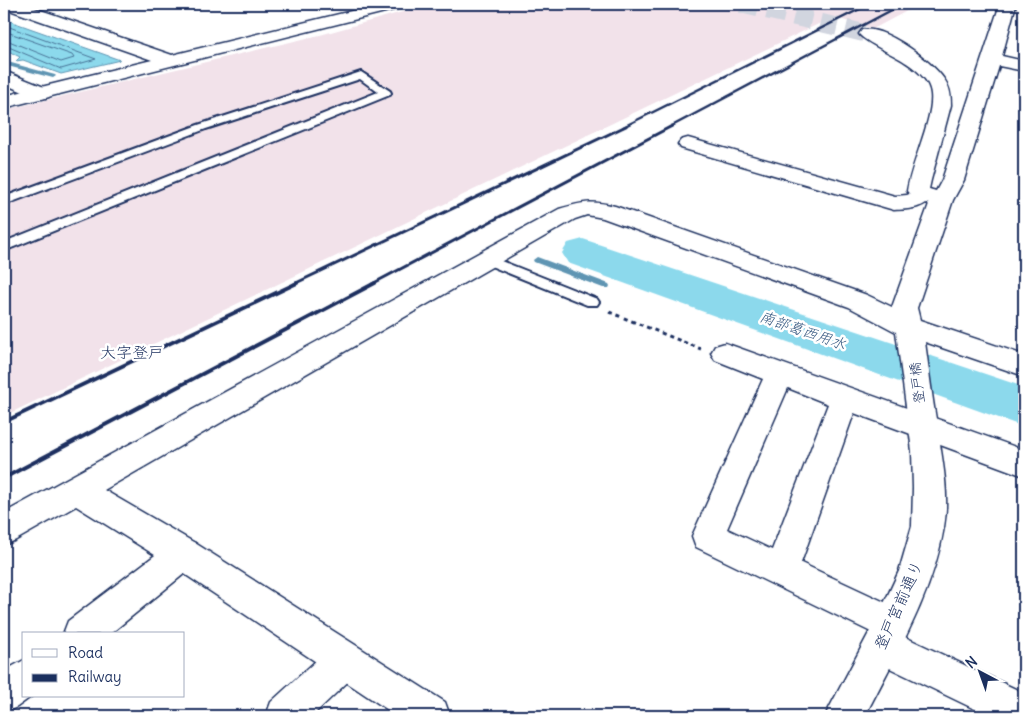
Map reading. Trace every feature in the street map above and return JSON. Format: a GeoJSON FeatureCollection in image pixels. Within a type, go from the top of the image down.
{"type":"FeatureCollection","features":[{"type":"Feature","properties":{"kind":"street"},"geometry":{"type":"LineString","coordinates":[[8,4],[173,61]]}},
{"type":"Feature","properties":{"kind":"street"},"geometry":{"type":"LineString","coordinates":[[4,102],[173,61],[358,9],[399,4]]}},
{"type":"Feature","properties":{"kind":"street","name":"登戸橋"},"geometry":{"type":"LineString","coordinates":[[922,427],[904,308],[933,198],[953,180],[1008,4]]}},
{"type":"Feature","properties":{"kind":"street"},"geometry":{"type":"LineString","coordinates":[[868,34],[906,53],[928,72],[939,86],[941,103],[920,171],[918,191],[933,198]]}},
{"type":"Feature","properties":{"kind":"street"},"geometry":{"type":"LineString","coordinates":[[991,58],[1024,66]]}},
{"type":"Feature","properties":{"kind":"street"},"geometry":{"type":"LineString","coordinates":[[4,77],[49,91]]}},
{"type":"Feature","properties":{"kind":"street"},"geometry":{"type":"LineString","coordinates":[[688,144],[894,203],[933,198]]}},
{"type":"Feature","properties":{"kind":"street"},"geometry":{"type":"LineString","coordinates":[[4,530],[567,214],[586,208],[607,211],[858,301],[909,332],[1024,366]]}},
{"type":"Feature","properties":{"kind":"street"},"geometry":{"type":"LineString","coordinates":[[725,352],[922,427],[1024,463]]}},
{"type":"Feature","properties":{"kind":"street"},"geometry":{"type":"LineString","coordinates":[[780,373],[708,536],[781,570],[1024,713]]}},
{"type":"Feature","properties":{"kind":"street"},"geometry":{"type":"LineString","coordinates":[[781,570],[845,398]]}},
{"type":"Feature","properties":{"kind":"street","name":"登戸宮前通り"},"geometry":{"type":"LineString","coordinates":[[844,716],[887,634],[916,573],[928,526],[929,488],[927,451],[922,427]]}},
{"type":"Feature","properties":{"kind":"street"},"geometry":{"type":"LineString","coordinates":[[75,489],[183,554],[431,716]]}},
{"type":"Feature","properties":{"kind":"street"},"geometry":{"type":"LineString","coordinates":[[84,632],[183,554]]}},
{"type":"Feature","properties":{"kind":"street"},"geometry":{"type":"LineString","coordinates":[[285,716],[344,660]]}},
{"type":"Feature","properties":{"kind":"street"},"geometry":{"type":"LineString","coordinates":[[4,694],[22,680]]}},
{"type":"Feature","properties":{"kind":"lane"},"geometry":{"type":"LineString","coordinates":[[4,201],[202,126],[360,75],[386,93],[4,248]]}},
{"type":"Feature","properties":{"kind":"lane"},"geometry":{"type":"LineString","coordinates":[[490,257],[592,302]]}},
{"type":"Feature","properties":{"kind":"path"},"geometry":{"type":"LineString","coordinates":[[592,302],[594,306],[718,356],[725,352]]}},
{"type":"Feature","properties":{"kind":"shaded area"},"geometry":{"type":"Polygon","coordinates":[[[431,4],[920,4],[873,29],[833,17],[4,416],[4,110],[320,35],[431,4]]]}},
{"type":"Feature","properties":{"kind":"water"},"geometry":{"type":"Polygon","coordinates":[[[4,19],[120,60],[61,74],[23,60],[16,61],[20,57],[4,49],[4,19]]]}},
{"type":"Feature","properties":{"kind":"waterway"},"geometry":{"type":"LineString","coordinates":[[4,63],[53,76]]}},
{"type":"Feature","properties":{"kind":"waterway","name":"南部葛西用水"},"geometry":{"type":"LineString","coordinates":[[583,253],[1024,407]]}},
{"type":"Feature","properties":{"kind":"waterway"},"geometry":{"type":"LineString","coordinates":[[537,260],[606,286]]}},
{"type":"Feature","properties":{"kind":"tunnel"},"geometry":{"type":"LineString","coordinates":[[741,4],[868,34]]}},
{"type":"Feature","properties":{"kind":"railway"},"geometry":{"type":"LineString","coordinates":[[623,127],[870,4]]}},
{"type":"Feature","properties":{"kind":"railway"},"geometry":{"type":"LineString","coordinates":[[670,127],[903,4]]}},
{"type":"Feature","properties":{"kind":"railway"},"geometry":{"type":"LineString","coordinates":[[294,284],[626,126]]}},
{"type":"Feature","properties":{"kind":"railway"},"geometry":{"type":"LineString","coordinates":[[372,284],[672,126]]}},
{"type":"Feature","properties":{"kind":"railway"},"geometry":{"type":"LineString","coordinates":[[4,422],[297,283]]}},
{"type":"Feature","properties":{"kind":"railway"},"geometry":{"type":"LineString","coordinates":[[4,478],[375,283]]}},
{"type":"Feature","properties":{"kind":"district","name":"大字登戸"},"geometry":{"type":"Point","coordinates":[132,352]}}]}
